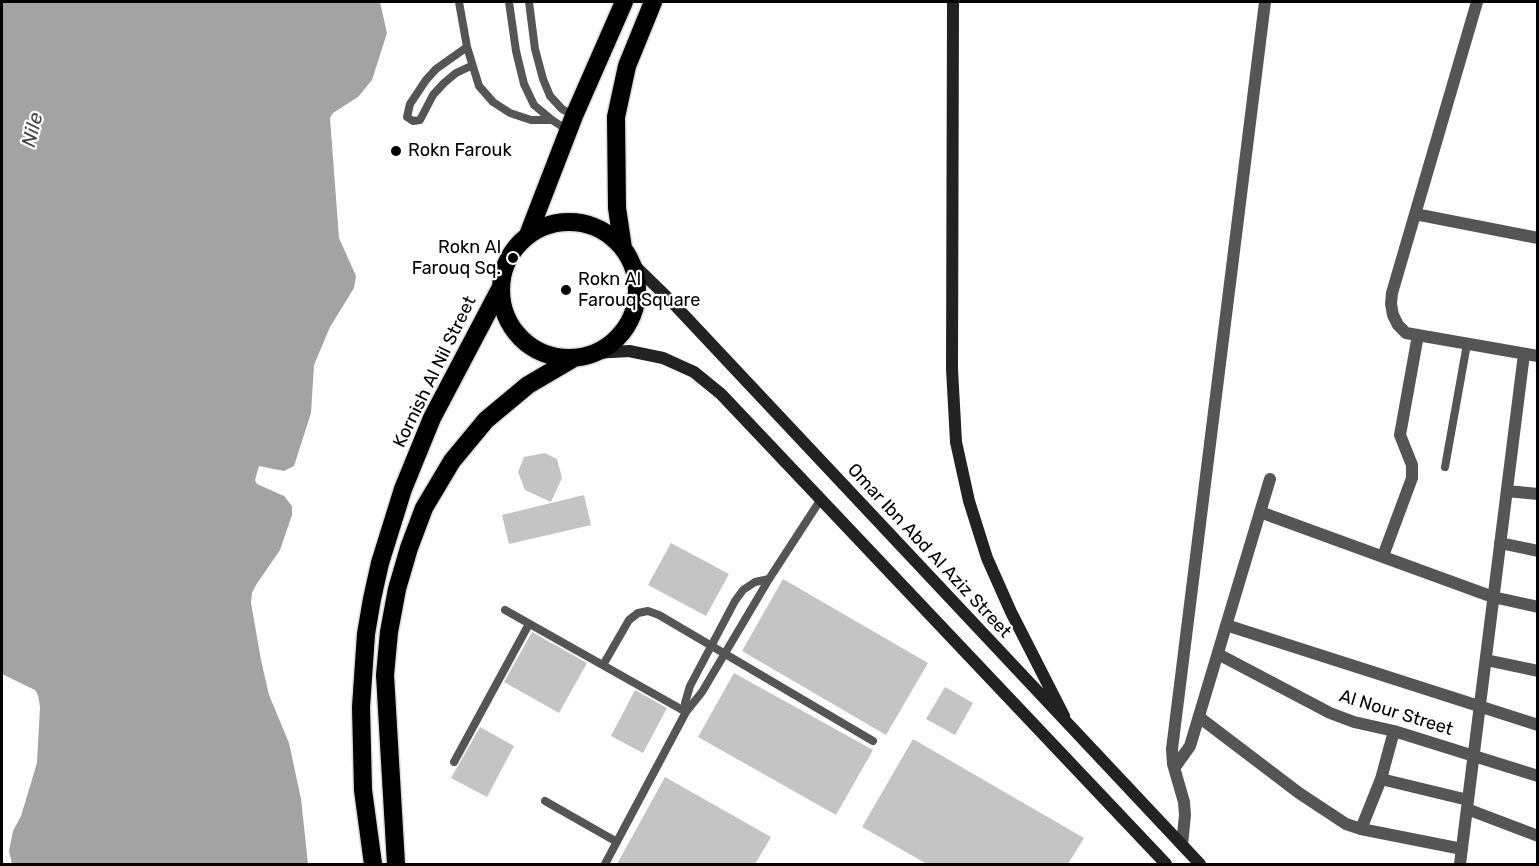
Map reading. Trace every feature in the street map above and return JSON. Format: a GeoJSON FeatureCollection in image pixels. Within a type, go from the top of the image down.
{"type":"FeatureCollection","features":[{"type":"Feature","properties":{"kind":"highway"},"geometry":{"type":"LineString","coordinates":[[528,235],[572,123],[624,2]]}},
{"type":"Feature","properties":{"kind":"highway"},"geometry":{"type":"LineString","coordinates":[[396,864],[385,675],[394,600],[409,548],[424,508],[452,461],[486,420],[528,385],[574,358],[595,353],[611,344],[623,331],[632,315],[637,297],[636,279],[627,255],[617,208],[616,117],[627,66],[652,2]]}},
{"type":"Feature","properties":{"kind":"highway"},"geometry":{"type":"LineString","coordinates":[[574,358],[546,354],[533,348],[522,340],[506,316],[501,303],[500,289],[504,268],[513,250],[528,235],[561,222],[595,227],[610,236],[627,255]]}},
{"type":"Feature","properties":{"kind":"highway","name":"Kornish Al Nil Street"},"geometry":{"type":"LineString","coordinates":[[372,864],[363,790],[361,707],[366,634],[380,563],[403,489],[428,427],[500,289]]}},
{"type":"Feature","properties":{"kind":"main road"},"geometry":{"type":"LineString","coordinates":[[953,2],[952,369],[956,442],[969,501],[987,558],[1011,612],[1070,728]]}},
{"type":"Feature","properties":{"kind":"main road","name":"Omar Ibn Abd Al Aziz Street"},"geometry":{"type":"LineString","coordinates":[[627,255],[1200,864]]}},
{"type":"Feature","properties":{"kind":"main road"},"geometry":{"type":"LineString","coordinates":[[595,353],[629,351],[663,358],[694,372],[721,394],[1166,864]]}},
{"type":"Feature","properties":{"kind":"street"},"geometry":{"type":"LineString","coordinates":[[1182,845],[1184,802],[1172,749],[1265,2]]}},
{"type":"Feature","properties":{"kind":"street"},"geometry":{"type":"LineString","coordinates":[[1477,2],[1392,293],[1391,304],[1398,325],[1406,333],[1538,356]]}},
{"type":"Feature","properties":{"kind":"street"},"geometry":{"type":"LineString","coordinates":[[1415,214],[1538,238]]}},
{"type":"Feature","properties":{"kind":"street"},"geometry":{"type":"LineString","coordinates":[[1383,556],[1412,478],[1412,465],[1400,435],[1418,335]]}},
{"type":"Feature","properties":{"kind":"street"},"geometry":{"type":"LineString","coordinates":[[1460,864],[1524,354]]}},
{"type":"Feature","properties":{"kind":"street"},"geometry":{"type":"LineString","coordinates":[[1175,767],[1190,746],[1270,479]]}},
{"type":"Feature","properties":{"kind":"street"},"geometry":{"type":"LineString","coordinates":[[1507,491],[1538,494]]}},
{"type":"Feature","properties":{"kind":"street"},"geometry":{"type":"LineString","coordinates":[[1260,512],[1494,597],[1538,607]]}},
{"type":"Feature","properties":{"kind":"street"},"geometry":{"type":"LineString","coordinates":[[1500,543],[1538,551]]}},
{"type":"Feature","properties":{"kind":"street"},"geometry":{"type":"LineString","coordinates":[[1226,625],[1538,725]]}},
{"type":"Feature","properties":{"kind":"street","name":"Al Nour Street"},"geometry":{"type":"LineString","coordinates":[[1218,654],[1330,713],[1538,776]]}},
{"type":"Feature","properties":{"kind":"street"},"geometry":{"type":"LineString","coordinates":[[1486,660],[1538,671]]}},
{"type":"Feature","properties":{"kind":"street"},"geometry":{"type":"LineString","coordinates":[[1199,717],[1322,809],[1346,824],[1462,849]]}},
{"type":"Feature","properties":{"kind":"street"},"geometry":{"type":"LineString","coordinates":[[1361,829],[1381,779],[1394,731]]}},
{"type":"Feature","properties":{"kind":"street"},"geometry":{"type":"LineString","coordinates":[[1381,779],[1468,804],[1538,836]]}},
{"type":"Feature","properties":{"kind":"lane"},"geometry":{"type":"LineString","coordinates":[[459,2],[471,66],[480,86],[493,102],[510,113],[531,120],[572,123]]}},
{"type":"Feature","properties":{"kind":"lane"},"geometry":{"type":"LineString","coordinates":[[509,2],[516,51],[524,84],[534,105],[552,120]]}},
{"type":"Feature","properties":{"kind":"lane"},"geometry":{"type":"LineString","coordinates":[[528,2],[535,49],[543,79],[550,96],[572,123]]}},
{"type":"Feature","properties":{"kind":"lane"},"geometry":{"type":"LineString","coordinates":[[466,47],[436,69],[426,80],[410,104],[406,117],[413,121],[420,120],[434,95],[444,83],[456,73],[471,66]]}},
{"type":"Feature","properties":{"kind":"lane"},"geometry":{"type":"LineString","coordinates":[[1445,467],[1467,344]]}},
{"type":"Feature","properties":{"kind":"lane"},"geometry":{"type":"LineString","coordinates":[[605,864],[686,712],[697,699],[769,579],[821,499]]}},
{"type":"Feature","properties":{"kind":"lane"},"geometry":{"type":"LineString","coordinates":[[686,712],[686,694],[735,601],[743,590],[755,582],[769,579]]}},
{"type":"Feature","properties":{"kind":"lane"},"geometry":{"type":"LineString","coordinates":[[505,610],[686,712]]}},
{"type":"Feature","properties":{"kind":"lane"},"geometry":{"type":"LineString","coordinates":[[603,665],[629,620],[638,613],[648,611],[659,615],[873,741]]}},
{"type":"Feature","properties":{"kind":"lane"},"geometry":{"type":"LineString","coordinates":[[454,762],[530,624]]}},
{"type":"Feature","properties":{"kind":"lane"},"geometry":{"type":"LineString","coordinates":[[545,801],[617,842]]}},
{"type":"Feature","properties":{"kind":"water","name":"Nile"},"geometry":{"type":"Polygon","coordinates":[[[2,2],[380,2],[387,33],[372,80],[358,97],[333,113],[330,118],[339,238],[356,276],[354,288],[330,327],[314,365],[311,413],[294,466],[284,471],[259,466],[255,480],[257,484],[284,496],[292,506],[292,515],[280,550],[256,585],[251,603],[269,695],[289,743],[301,799],[308,864],[12,864],[9,851],[13,831],[21,816],[37,763],[40,707],[35,690],[2,674],[2,2]]]}},
{"type":"Feature","properties":{"kind":"building"},"geometry":{"type":"Polygon","coordinates":[[[545,453],[557,459],[562,478],[551,502],[525,490],[518,472],[524,457],[545,453]]]}},
{"type":"Feature","properties":{"kind":"building"},"geometry":{"type":"Polygon","coordinates":[[[584,495],[591,525],[509,544],[502,515],[584,495]]]}},
{"type":"Feature","properties":{"kind":"building"},"geometry":{"type":"Polygon","coordinates":[[[671,543],[729,574],[706,616],[648,585],[671,543]]]}},
{"type":"Feature","properties":{"kind":"building"},"geometry":{"type":"Polygon","coordinates":[[[783,579],[928,663],[886,735],[742,651],[783,579]]]}},
{"type":"Feature","properties":{"kind":"building"},"geometry":{"type":"Polygon","coordinates":[[[532,632],[587,663],[559,713],[504,682],[532,632]]]}},
{"type":"Feature","properties":{"kind":"building"},"geometry":{"type":"Polygon","coordinates":[[[734,673],[873,750],[836,815],[698,737],[734,673]]]}},
{"type":"Feature","properties":{"kind":"building"},"geometry":{"type":"Polygon","coordinates":[[[945,687],[973,703],[955,735],[926,719],[945,687]]]}},
{"type":"Feature","properties":{"kind":"building"},"geometry":{"type":"Polygon","coordinates":[[[635,690],[667,708],[643,753],[611,736],[635,690]]]}},
{"type":"Feature","properties":{"kind":"building"},"geometry":{"type":"Polygon","coordinates":[[[480,727],[514,746],[487,797],[451,778],[480,727]]]}},
{"type":"Feature","properties":{"kind":"building"},"geometry":{"type":"Polygon","coordinates":[[[913,739],[1084,838],[1068,864],[927,864],[862,827],[913,739]]]}},
{"type":"Feature","properties":{"kind":"building"},"geometry":{"type":"Polygon","coordinates":[[[665,777],[771,837],[755,864],[617,864],[665,777]]]}},
{"type":"Feature","properties":{"kind":"place","name":"Rokn Farouk"},"geometry":{"type":"Point","coordinates":[396,151]}},
{"type":"Feature","properties":{"kind":"place","name":"Rokn Al Farouq Sq."},"geometry":{"type":"Point","coordinates":[513,258]}},
{"type":"Feature","properties":{"kind":"place","name":"Rokn Al Farouq Square"},"geometry":{"type":"Point","coordinates":[566,290]}}]}
